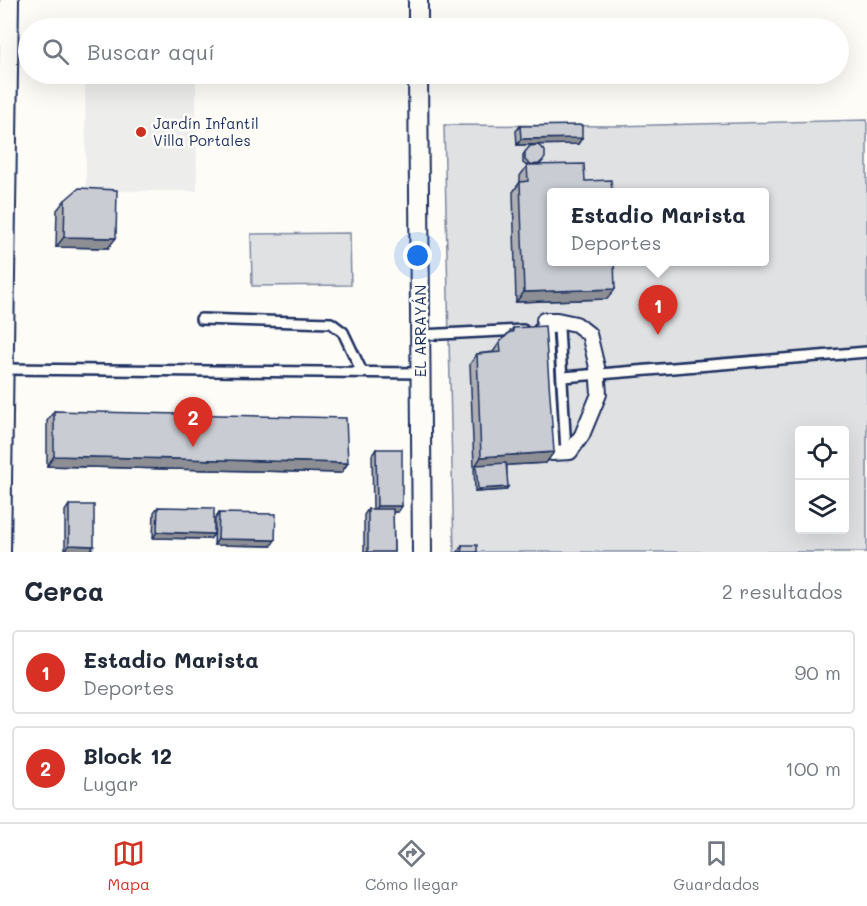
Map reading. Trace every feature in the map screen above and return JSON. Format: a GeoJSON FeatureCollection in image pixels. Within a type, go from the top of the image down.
{"type":"FeatureCollection","features":[{"type":"Feature","properties":{"kind":"street"},"geometry":{"type":"LineString","coordinates":[[1,552],[9,0]]}},
{"type":"Feature","properties":{"kind":"street"},"geometry":{"type":"LineString","coordinates":[[418,0],[418,18]]}},
{"type":"Feature","properties":{"kind":"street","name":"EL ARRAYÁN"},"geometry":{"type":"LineString","coordinates":[[418,84],[422,552]]}},
{"type":"Feature","properties":{"kind":"street"},"geometry":{"type":"LineString","coordinates":[[544,320],[576,324],[589,334],[598,374],[599,394],[582,435],[570,452],[552,453],[544,320]]}},
{"type":"Feature","properties":{"kind":"lane"},"geometry":{"type":"LineString","coordinates":[[201,319],[331,323],[343,332],[362,372]]}},
{"type":"Feature","properties":{"kind":"lane"},"geometry":{"type":"LineString","coordinates":[[421,335],[560,328],[566,452]]}},
{"type":"Feature","properties":{"kind":"lane"},"geometry":{"type":"LineString","coordinates":[[563,376],[867,352]]}},
{"type":"Feature","properties":{"kind":"lane"},"geometry":{"type":"LineString","coordinates":[[3,369],[421,373]]}},
{"type":"Feature","properties":{"kind":"shaded area","name":"Jardín Infantil Villa Portales"},"geometry":{"type":"Polygon","coordinates":[[[85,84],[196,84],[197,191],[86,191],[85,84]]]}},
{"type":"Feature","properties":{"kind":"shaded area"},"geometry":{"type":"Polygon","coordinates":[[[867,120],[867,552],[454,552],[444,125],[614,126],[867,120]]]}},
{"type":"Feature","properties":{"kind":"shaded area"},"geometry":{"type":"Polygon","coordinates":[[[350,233],[351,285],[252,286],[251,234],[350,233]]]}},
{"type":"Feature","properties":{"kind":"building"},"geometry":{"type":"Polygon","coordinates":[[[582,125],[582,138],[521,139],[520,126],[582,125]]]}},
{"type":"Feature","properties":{"kind":"building"},"geometry":{"type":"Polygon","coordinates":[[[538,145],[545,151],[545,158],[539,164],[530,165],[525,160],[525,152],[530,146],[538,145]]]}},
{"type":"Feature","properties":{"kind":"building"},"geometry":{"type":"Polygon","coordinates":[[[584,164],[585,181],[611,180],[612,188],[547,188],[547,266],[614,266],[615,289],[524,292],[520,182],[528,181],[527,165],[584,164]]]}},
{"type":"Feature","properties":{"kind":"building"},"geometry":{"type":"Polygon","coordinates":[[[79,188],[117,190],[116,238],[64,237],[65,200],[79,188]]]}},
{"type":"Feature","properties":{"kind":"building"},"geometry":{"type":"Polygon","coordinates":[[[545,326],[554,452],[481,457],[477,354],[501,352],[500,342],[510,332],[513,332],[513,328],[545,326]]]}},
{"type":"Feature","properties":{"kind":"building"},"geometry":{"type":"Polygon","coordinates":[[[54,411],[346,418],[348,463],[54,456],[54,411]]]}},
{"type":"Feature","properties":{"kind":"building"},"geometry":{"type":"Polygon","coordinates":[[[376,449],[402,449],[402,506],[377,506],[376,449]]]}},
{"type":"Feature","properties":{"kind":"building"},"geometry":{"type":"Polygon","coordinates":[[[506,463],[508,487],[478,489],[476,465],[506,463]]]}},
{"type":"Feature","properties":{"kind":"building"},"geometry":{"type":"Polygon","coordinates":[[[69,505],[94,505],[94,546],[69,545],[69,505]]]}},
{"type":"Feature","properties":{"kind":"building"},"geometry":{"type":"Polygon","coordinates":[[[158,507],[214,508],[214,534],[157,532],[158,507]]]}},
{"type":"Feature","properties":{"kind":"building"},"geometry":{"type":"Polygon","coordinates":[[[368,509],[393,509],[394,552],[368,552],[368,509]]]}},
{"type":"Feature","properties":{"kind":"building"},"geometry":{"type":"Polygon","coordinates":[[[219,513],[276,514],[275,540],[218,539],[219,513]]]}},
{"type":"Feature","properties":{"kind":"building"},"geometry":{"type":"Polygon","coordinates":[[[462,545],[477,545],[477,552],[462,552],[462,545]]]}},
{"type":"Feature","properties":{"kind":"place","name":"Jardín Infantil Villa Portales"},"geometry":{"type":"Point","coordinates":[141,132]}},
{"type":"Feature","properties":{"kind":"place","name":"Estadio Marista"},"geometry":{"type":"Point","coordinates":[658,335]}},
{"type":"Feature","properties":{"kind":"place","name":"Block 12"},"geometry":{"type":"Point","coordinates":[193,447]}}]}
